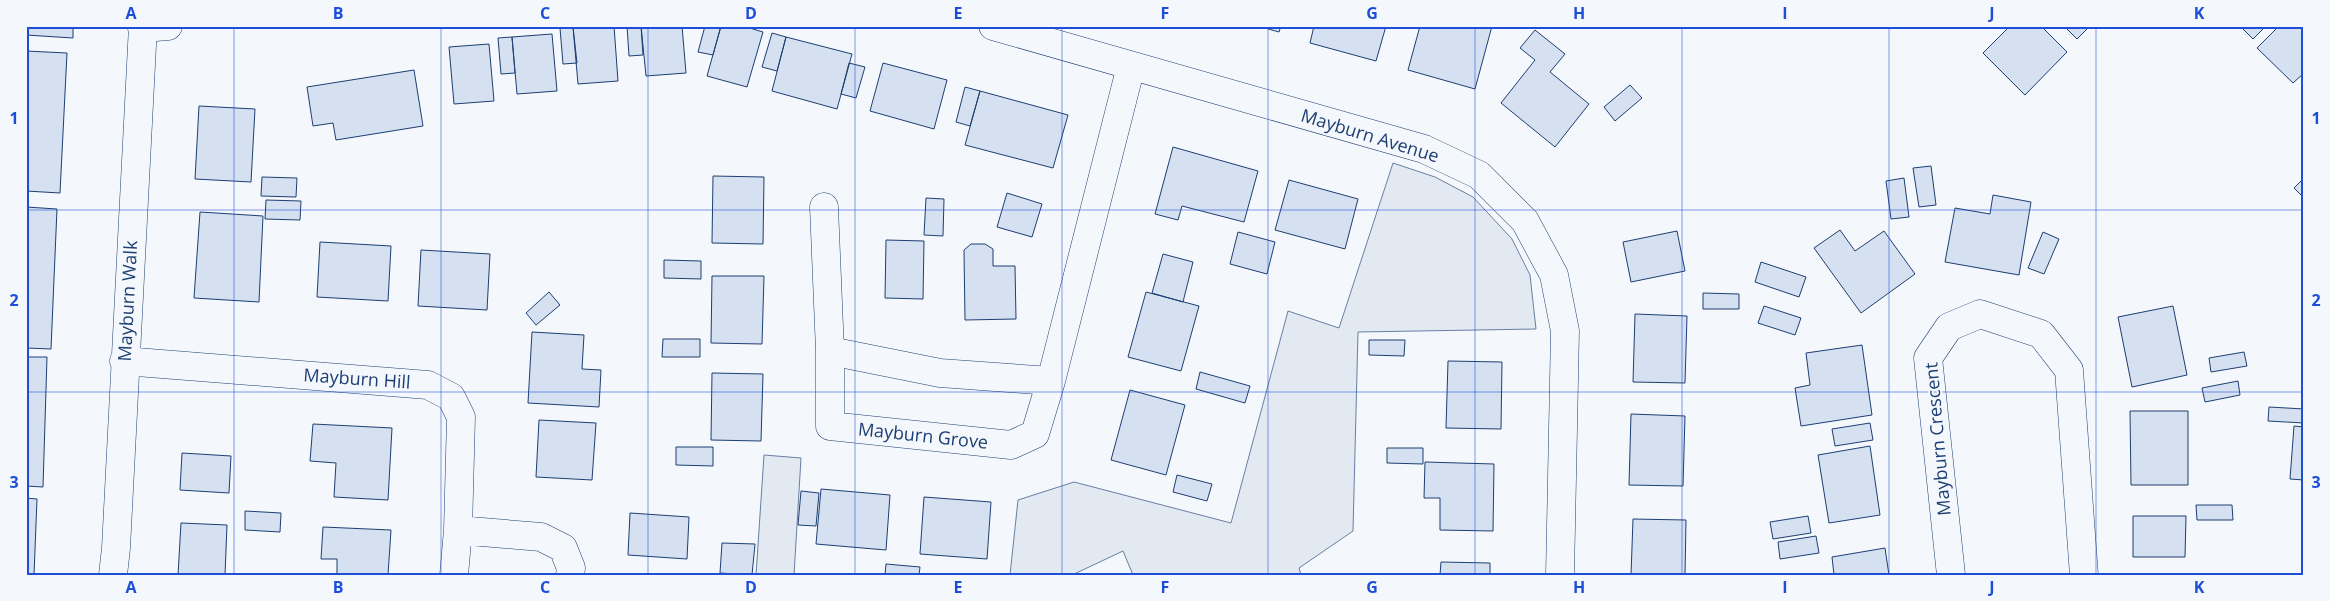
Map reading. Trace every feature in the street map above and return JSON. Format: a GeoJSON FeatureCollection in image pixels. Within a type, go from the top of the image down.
{"type":"FeatureCollection","features":[{"type":"Feature","properties":{"kind":"street","name":"Mayburn Avenue"},"geometry":{"type":"LineString","coordinates":[[993,26],[1424,149],[1478,175],[1525,221],[1554,275],[1565,331],[1560,575]]}},
{"type":"Feature","properties":{"kind":"street","name":"Mayburn Walk"},"geometry":{"type":"LineString","coordinates":[[113,575],[116,548],[124,361],[151,27]]}},
{"type":"Feature","properties":{"kind":"street","name":"Mayburn Grove"},"geometry":{"type":"LineString","coordinates":[[824,208],[830,351],[830,426],[1011,445],[1035,434],[1052,382],[1131,66]]}},
{"type":"Feature","properties":{"kind":"street","name":"Mayburn Crescent"},"geometry":{"type":"LineString","coordinates":[[1950,575],[1928,358],[1949,328],[1980,314],[2041,334],[2069,370],[2084,575]]}},
{"type":"Feature","properties":{"kind":"street"},"geometry":{"type":"LineString","coordinates":[[830,351],[940,373],[1052,382]]}},
{"type":"Feature","properties":{"kind":"street","name":"Mayburn Hill"},"geometry":{"type":"LineString","coordinates":[[124,361],[428,385],[451,397],[461,417],[458,530],[454,575]]}},
{"type":"Feature","properties":{"kind":"street"},"geometry":{"type":"LineString","coordinates":[[458,530],[542,537],[563,548],[571,568],[570,575]]}},
{"type":"Feature","properties":{"kind":"shaded area"},"geometry":{"type":"Polygon","coordinates":[[[1393,163],[1435,177],[1473,197],[1512,239],[1530,275],[1536,329],[1358,332],[1353,531],[1299,568],[1301,575],[1133,575],[1123,551],[1072,575],[1010,575],[1018,500],[1074,482],[1231,523],[1288,311],[1339,328],[1393,163]]]}},
{"type":"Feature","properties":{"kind":"shaded area"},"geometry":{"type":"Polygon","coordinates":[[[764,455],[801,458],[794,575],[756,575],[764,455]]]}},
{"type":"Feature","properties":{"kind":"building"},"geometry":{"type":"Polygon","coordinates":[[[26,26],[73,26],[73,38],[26,35],[26,26]]]}},
{"type":"Feature","properties":{"kind":"building"},"geometry":{"type":"Polygon","coordinates":[[[614,26],[618,81],[578,84],[573,27],[614,26]]]}},
{"type":"Feature","properties":{"kind":"building"},"geometry":{"type":"Polygon","coordinates":[[[627,26],[641,26],[643,55],[629,56],[627,26]]]}},
{"type":"Feature","properties":{"kind":"building"},"geometry":{"type":"Polygon","coordinates":[[[641,26],[682,26],[686,73],[646,76],[641,26]]]}},
{"type":"Feature","properties":{"kind":"building"},"geometry":{"type":"Polygon","coordinates":[[[705,26],[721,26],[713,55],[698,52],[705,26]]]}},
{"type":"Feature","properties":{"kind":"building"},"geometry":{"type":"Polygon","coordinates":[[[721,26],[743,26],[763,32],[747,87],[707,76],[721,26]]]}},
{"type":"Feature","properties":{"kind":"building"},"geometry":{"type":"Polygon","coordinates":[[[1258,26],[1281,26],[1279,32],[1258,26]]]}},
{"type":"Feature","properties":{"kind":"building"},"geometry":{"type":"Polygon","coordinates":[[[1314,26],[1386,26],[1376,61],[1310,43],[1314,26]]]}},
{"type":"Feature","properties":{"kind":"building"},"geometry":{"type":"Polygon","coordinates":[[[1420,26],[1492,26],[1475,89],[1408,70],[1420,26]]]}},
{"type":"Feature","properties":{"kind":"building"},"geometry":{"type":"Polygon","coordinates":[[[2010,26],[2041,26],[2067,52],[2025,95],[1983,53],[2010,26]]]}},
{"type":"Feature","properties":{"kind":"building"},"geometry":{"type":"Polygon","coordinates":[[[2064,26],[2090,26],[2077,39],[2064,26]]]}},
{"type":"Feature","properties":{"kind":"building"},"geometry":{"type":"Polygon","coordinates":[[[2240,26],[2266,26],[2253,39],[2240,26]]]}},
{"type":"Feature","properties":{"kind":"building"},"geometry":{"type":"Polygon","coordinates":[[[2279,26],[2304,26],[2304,73],[2293,83],[2257,48],[2279,26]]]}},
{"type":"Feature","properties":{"kind":"building"},"geometry":{"type":"Polygon","coordinates":[[[573,27],[577,63],[563,64],[560,28],[573,27]]]}},
{"type":"Feature","properties":{"kind":"building"},"geometry":{"type":"Polygon","coordinates":[[[1535,30],[1565,54],[1550,72],[1589,104],[1555,147],[1501,103],[1535,60],[1520,48],[1535,30]]]}},
{"type":"Feature","properties":{"kind":"building"},"geometry":{"type":"Polygon","coordinates":[[[772,33],[786,37],[777,71],[762,67],[772,33]]]}},
{"type":"Feature","properties":{"kind":"building"},"geometry":{"type":"Polygon","coordinates":[[[552,34],[557,91],[517,94],[512,37],[552,34]]]}},
{"type":"Feature","properties":{"kind":"building"},"geometry":{"type":"Polygon","coordinates":[[[512,37],[515,73],[501,74],[498,38],[512,37]]]}},
{"type":"Feature","properties":{"kind":"building"},"geometry":{"type":"Polygon","coordinates":[[[786,37],[852,54],[837,109],[772,91],[786,37]]]}},
{"type":"Feature","properties":{"kind":"building"},"geometry":{"type":"Polygon","coordinates":[[[489,44],[494,101],[454,104],[449,47],[489,44]]]}},
{"type":"Feature","properties":{"kind":"building"},"geometry":{"type":"Polygon","coordinates":[[[26,51],[67,53],[60,193],[26,191],[26,51]]]}},
{"type":"Feature","properties":{"kind":"building"},"geometry":{"type":"Polygon","coordinates":[[[849,63],[865,67],[856,98],[841,94],[849,63]]]}},
{"type":"Feature","properties":{"kind":"building"},"geometry":{"type":"Polygon","coordinates":[[[883,63],[947,80],[934,129],[870,111],[883,63]]]}},
{"type":"Feature","properties":{"kind":"building"},"geometry":{"type":"Polygon","coordinates":[[[414,70],[423,126],[336,140],[333,123],[313,126],[307,87],[414,70]]]}},
{"type":"Feature","properties":{"kind":"building"},"geometry":{"type":"Polygon","coordinates":[[[1630,85],[1642,98],[1615,121],[1604,107],[1630,85]]]}},
{"type":"Feature","properties":{"kind":"building"},"geometry":{"type":"Polygon","coordinates":[[[965,87],[980,91],[970,126],[956,122],[965,87]]]}},
{"type":"Feature","properties":{"kind":"building"},"geometry":{"type":"Polygon","coordinates":[[[980,91],[1068,115],[1053,168],[965,145],[980,91]]]}},
{"type":"Feature","properties":{"kind":"building"},"geometry":{"type":"Polygon","coordinates":[[[199,106],[255,109],[251,182],[195,179],[199,106]]]}},
{"type":"Feature","properties":{"kind":"building"},"geometry":{"type":"Polygon","coordinates":[[[1173,147],[1258,171],[1244,222],[1182,206],[1178,220],[1155,214],[1173,147]]]}},
{"type":"Feature","properties":{"kind":"building"},"geometry":{"type":"Polygon","coordinates":[[[1931,166],[1936,205],[1919,207],[1913,168],[1931,166]]]}},
{"type":"Feature","properties":{"kind":"building"},"geometry":{"type":"Polygon","coordinates":[[[713,176],[764,177],[763,244],[712,243],[713,176]]]}},
{"type":"Feature","properties":{"kind":"building"},"geometry":{"type":"Polygon","coordinates":[[[262,177],[297,178],[296,197],[261,196],[262,177]]]}},
{"type":"Feature","properties":{"kind":"building"},"geometry":{"type":"Polygon","coordinates":[[[1904,178],[1909,217],[1891,219],[1886,181],[1904,178]]]}},
{"type":"Feature","properties":{"kind":"building"},"geometry":{"type":"Polygon","coordinates":[[[2304,178],[2304,198],[2294,188],[2304,178]]]}},
{"type":"Feature","properties":{"kind":"building"},"geometry":{"type":"Polygon","coordinates":[[[1289,180],[1358,199],[1345,249],[1275,230],[1289,180]]]}},
{"type":"Feature","properties":{"kind":"building"},"geometry":{"type":"Polygon","coordinates":[[[1007,193],[1042,204],[1032,237],[997,227],[1007,193]]]}},
{"type":"Feature","properties":{"kind":"building"},"geometry":{"type":"Polygon","coordinates":[[[1993,195],[2031,202],[2019,275],[1945,262],[1955,208],[1990,214],[1993,195]]]}},
{"type":"Feature","properties":{"kind":"building"},"geometry":{"type":"Polygon","coordinates":[[[926,198],[944,199],[943,236],[924,235],[926,198]]]}},
{"type":"Feature","properties":{"kind":"building"},"geometry":{"type":"Polygon","coordinates":[[[266,200],[301,201],[300,220],[265,219],[266,200]]]}},
{"type":"Feature","properties":{"kind":"building"},"geometry":{"type":"Polygon","coordinates":[[[26,207],[57,209],[51,349],[26,348],[26,207]]]}},
{"type":"Feature","properties":{"kind":"building"},"geometry":{"type":"Polygon","coordinates":[[[200,212],[263,216],[259,302],[194,298],[200,212]]]}},
{"type":"Feature","properties":{"kind":"building"},"geometry":{"type":"Polygon","coordinates":[[[1840,230],[1855,251],[1884,231],[1915,274],[1861,313],[1814,248],[1840,230]]]}},
{"type":"Feature","properties":{"kind":"building"},"geometry":{"type":"Polygon","coordinates":[[[1677,231],[1685,271],[1631,282],[1623,242],[1677,231]]]}},
{"type":"Feature","properties":{"kind":"building"},"geometry":{"type":"Polygon","coordinates":[[[1238,232],[1275,242],[1267,274],[1230,264],[1238,232]]]}},
{"type":"Feature","properties":{"kind":"building"},"geometry":{"type":"Polygon","coordinates":[[[2043,232],[2059,239],[2044,274],[2028,268],[2043,232]]]}},
{"type":"Feature","properties":{"kind":"building"},"geometry":{"type":"Polygon","coordinates":[[[886,240],[924,241],[923,299],[885,298],[886,240]]]}},
{"type":"Feature","properties":{"kind":"building"},"geometry":{"type":"Polygon","coordinates":[[[320,242],[391,246],[388,301],[317,297],[320,242]]]}},
{"type":"Feature","properties":{"kind":"building"},"geometry":{"type":"Polygon","coordinates":[[[971,244],[985,244],[993,249],[993,266],[1015,266],[1016,319],[965,320],[964,250],[971,244]]]}},
{"type":"Feature","properties":{"kind":"building"},"geometry":{"type":"Polygon","coordinates":[[[421,250],[490,254],[487,310],[418,306],[421,250]]]}},
{"type":"Feature","properties":{"kind":"building"},"geometry":{"type":"Polygon","coordinates":[[[1163,254],[1193,262],[1183,302],[1152,293],[1163,254]]]}},
{"type":"Feature","properties":{"kind":"building"},"geometry":{"type":"Polygon","coordinates":[[[664,260],[701,261],[701,279],[664,278],[664,260]]]}},
{"type":"Feature","properties":{"kind":"building"},"geometry":{"type":"Polygon","coordinates":[[[1761,262],[1806,277],[1799,297],[1755,282],[1761,262]]]}},
{"type":"Feature","properties":{"kind":"building"},"geometry":{"type":"Polygon","coordinates":[[[712,276],[764,276],[762,344],[711,343],[712,276]]]}},
{"type":"Feature","properties":{"kind":"building"},"geometry":{"type":"Polygon","coordinates":[[[549,292],[560,305],[536,325],[526,313],[549,292]]]}},
{"type":"Feature","properties":{"kind":"building"},"geometry":{"type":"Polygon","coordinates":[[[1146,292],[1199,306],[1181,371],[1128,357],[1146,292]]]}},
{"type":"Feature","properties":{"kind":"building"},"geometry":{"type":"Polygon","coordinates":[[[1703,293],[1739,294],[1739,309],[1703,309],[1703,293]]]}},
{"type":"Feature","properties":{"kind":"building"},"geometry":{"type":"Polygon","coordinates":[[[1764,306],[1801,318],[1795,335],[1758,323],[1764,306]]]}},
{"type":"Feature","properties":{"kind":"building"},"geometry":{"type":"Polygon","coordinates":[[[2173,306],[2187,375],[2132,387],[2118,317],[2173,306]]]}},
{"type":"Feature","properties":{"kind":"building"},"geometry":{"type":"Polygon","coordinates":[[[1635,314],[1687,316],[1685,383],[1633,382],[1635,314]]]}},
{"type":"Feature","properties":{"kind":"building"},"geometry":{"type":"Polygon","coordinates":[[[532,332],[584,335],[582,369],[601,370],[599,407],[528,403],[532,332]]]}},
{"type":"Feature","properties":{"kind":"building"},"geometry":{"type":"Polygon","coordinates":[[[663,339],[700,339],[700,357],[662,357],[663,339]]]}},
{"type":"Feature","properties":{"kind":"building"},"geometry":{"type":"Polygon","coordinates":[[[1369,340],[1405,340],[1404,356],[1369,355],[1369,340]]]}},
{"type":"Feature","properties":{"kind":"building"},"geometry":{"type":"Polygon","coordinates":[[[1862,345],[1872,415],[1801,426],[1795,388],[1810,385],[1806,353],[1862,345]]]}},
{"type":"Feature","properties":{"kind":"building"},"geometry":{"type":"Polygon","coordinates":[[[2244,352],[2247,366],[2211,372],[2209,358],[2244,352]]]}},
{"type":"Feature","properties":{"kind":"building"},"geometry":{"type":"Polygon","coordinates":[[[26,357],[47,357],[43,487],[26,486],[26,357]]]}},
{"type":"Feature","properties":{"kind":"building"},"geometry":{"type":"Polygon","coordinates":[[[1448,361],[1502,362],[1501,429],[1446,428],[1448,361]]]}},
{"type":"Feature","properties":{"kind":"building"},"geometry":{"type":"Polygon","coordinates":[[[1200,372],[1250,386],[1245,403],[1196,389],[1200,372]]]}},
{"type":"Feature","properties":{"kind":"building"},"geometry":{"type":"Polygon","coordinates":[[[712,373],[763,374],[761,441],[711,440],[712,373]]]}},
{"type":"Feature","properties":{"kind":"building"},"geometry":{"type":"Polygon","coordinates":[[[2238,381],[2240,395],[2205,402],[2202,388],[2238,381]]]}},
{"type":"Feature","properties":{"kind":"building"},"geometry":{"type":"Polygon","coordinates":[[[1130,390],[1185,405],[1166,475],[1111,460],[1130,390]]]}},
{"type":"Feature","properties":{"kind":"building"},"geometry":{"type":"Polygon","coordinates":[[[2269,407],[2304,409],[2304,423],[2268,421],[2269,407]]]}},
{"type":"Feature","properties":{"kind":"building"},"geometry":{"type":"Polygon","coordinates":[[[2130,411],[2188,411],[2188,485],[2131,485],[2130,411]]]}},
{"type":"Feature","properties":{"kind":"building"},"geometry":{"type":"Polygon","coordinates":[[[1631,414],[1685,416],[1683,486],[1629,485],[1631,414]]]}},
{"type":"Feature","properties":{"kind":"building"},"geometry":{"type":"Polygon","coordinates":[[[539,420],[596,423],[592,480],[536,477],[539,420]]]}},
{"type":"Feature","properties":{"kind":"building"},"geometry":{"type":"Polygon","coordinates":[[[1870,423],[1873,440],[1835,446],[1832,429],[1870,423]]]}},
{"type":"Feature","properties":{"kind":"building"},"geometry":{"type":"Polygon","coordinates":[[[313,424],[392,428],[388,500],[334,497],[336,463],[310,461],[313,424]]]}},
{"type":"Feature","properties":{"kind":"building"},"geometry":{"type":"Polygon","coordinates":[[[2294,426],[2304,427],[2304,480],[2290,479],[2294,426]]]}},
{"type":"Feature","properties":{"kind":"building"},"geometry":{"type":"Polygon","coordinates":[[[1870,446],[1880,515],[1829,523],[1818,455],[1870,446]]]}},
{"type":"Feature","properties":{"kind":"building"},"geometry":{"type":"Polygon","coordinates":[[[676,447],[713,447],[713,466],[676,465],[676,447]]]}},
{"type":"Feature","properties":{"kind":"building"},"geometry":{"type":"Polygon","coordinates":[[[1387,448],[1423,448],[1423,464],[1387,463],[1387,448]]]}},
{"type":"Feature","properties":{"kind":"building"},"geometry":{"type":"Polygon","coordinates":[[[182,453],[231,456],[229,493],[180,490],[182,453]]]}},
{"type":"Feature","properties":{"kind":"building"},"geometry":{"type":"Polygon","coordinates":[[[1425,462],[1494,464],[1493,531],[1440,530],[1440,498],[1424,498],[1425,462]]]}},
{"type":"Feature","properties":{"kind":"building"},"geometry":{"type":"Polygon","coordinates":[[[1177,475],[1212,484],[1207,501],[1173,492],[1177,475]]]}},
{"type":"Feature","properties":{"kind":"building"},"geometry":{"type":"Polygon","coordinates":[[[821,489],[890,495],[886,550],[816,544],[821,489]]]}},
{"type":"Feature","properties":{"kind":"building"},"geometry":{"type":"Polygon","coordinates":[[[801,491],[819,493],[816,526],[798,525],[801,491]]]}},
{"type":"Feature","properties":{"kind":"building"},"geometry":{"type":"Polygon","coordinates":[[[924,497],[991,502],[987,559],[920,554],[924,497]]]}},
{"type":"Feature","properties":{"kind":"building"},"geometry":{"type":"Polygon","coordinates":[[[26,498],[37,499],[34,575],[26,575],[26,498]]]}},
{"type":"Feature","properties":{"kind":"building"},"geometry":{"type":"Polygon","coordinates":[[[2196,505],[2232,505],[2233,520],[2197,520],[2196,505]]]}},
{"type":"Feature","properties":{"kind":"building"},"geometry":{"type":"Polygon","coordinates":[[[245,511],[281,513],[280,532],[245,530],[245,511]]]}},
{"type":"Feature","properties":{"kind":"building"},"geometry":{"type":"Polygon","coordinates":[[[630,513],[689,517],[687,559],[628,555],[630,513]]]}},
{"type":"Feature","properties":{"kind":"building"},"geometry":{"type":"Polygon","coordinates":[[[1808,516],[1811,533],[1773,539],[1770,522],[1808,516]]]}},
{"type":"Feature","properties":{"kind":"building"},"geometry":{"type":"Polygon","coordinates":[[[2133,516],[2186,516],[2185,557],[2133,557],[2133,516]]]}},
{"type":"Feature","properties":{"kind":"building"},"geometry":{"type":"Polygon","coordinates":[[[1633,519],[1686,520],[1685,575],[1631,575],[1633,519]]]}},
{"type":"Feature","properties":{"kind":"building"},"geometry":{"type":"Polygon","coordinates":[[[181,523],[227,525],[225,575],[178,575],[181,523]]]}},
{"type":"Feature","properties":{"kind":"building"},"geometry":{"type":"Polygon","coordinates":[[[323,527],[391,530],[388,575],[337,575],[337,559],[321,559],[323,527]]]}},
{"type":"Feature","properties":{"kind":"building"},"geometry":{"type":"Polygon","coordinates":[[[1816,536],[1819,553],[1780,559],[1778,542],[1816,536]]]}},
{"type":"Feature","properties":{"kind":"building"},"geometry":{"type":"Polygon","coordinates":[[[722,543],[755,544],[752,575],[720,573],[722,543]]]}},
{"type":"Feature","properties":{"kind":"building"},"geometry":{"type":"Polygon","coordinates":[[[1885,548],[1889,575],[1834,575],[1832,557],[1885,548]]]}},
{"type":"Feature","properties":{"kind":"building"},"geometry":{"type":"Polygon","coordinates":[[[1441,562],[1490,563],[1490,575],[1440,575],[1441,562]]]}},
{"type":"Feature","properties":{"kind":"building"},"geometry":{"type":"Polygon","coordinates":[[[886,564],[920,567],[919,575],[885,575],[886,564]]]}}]}
